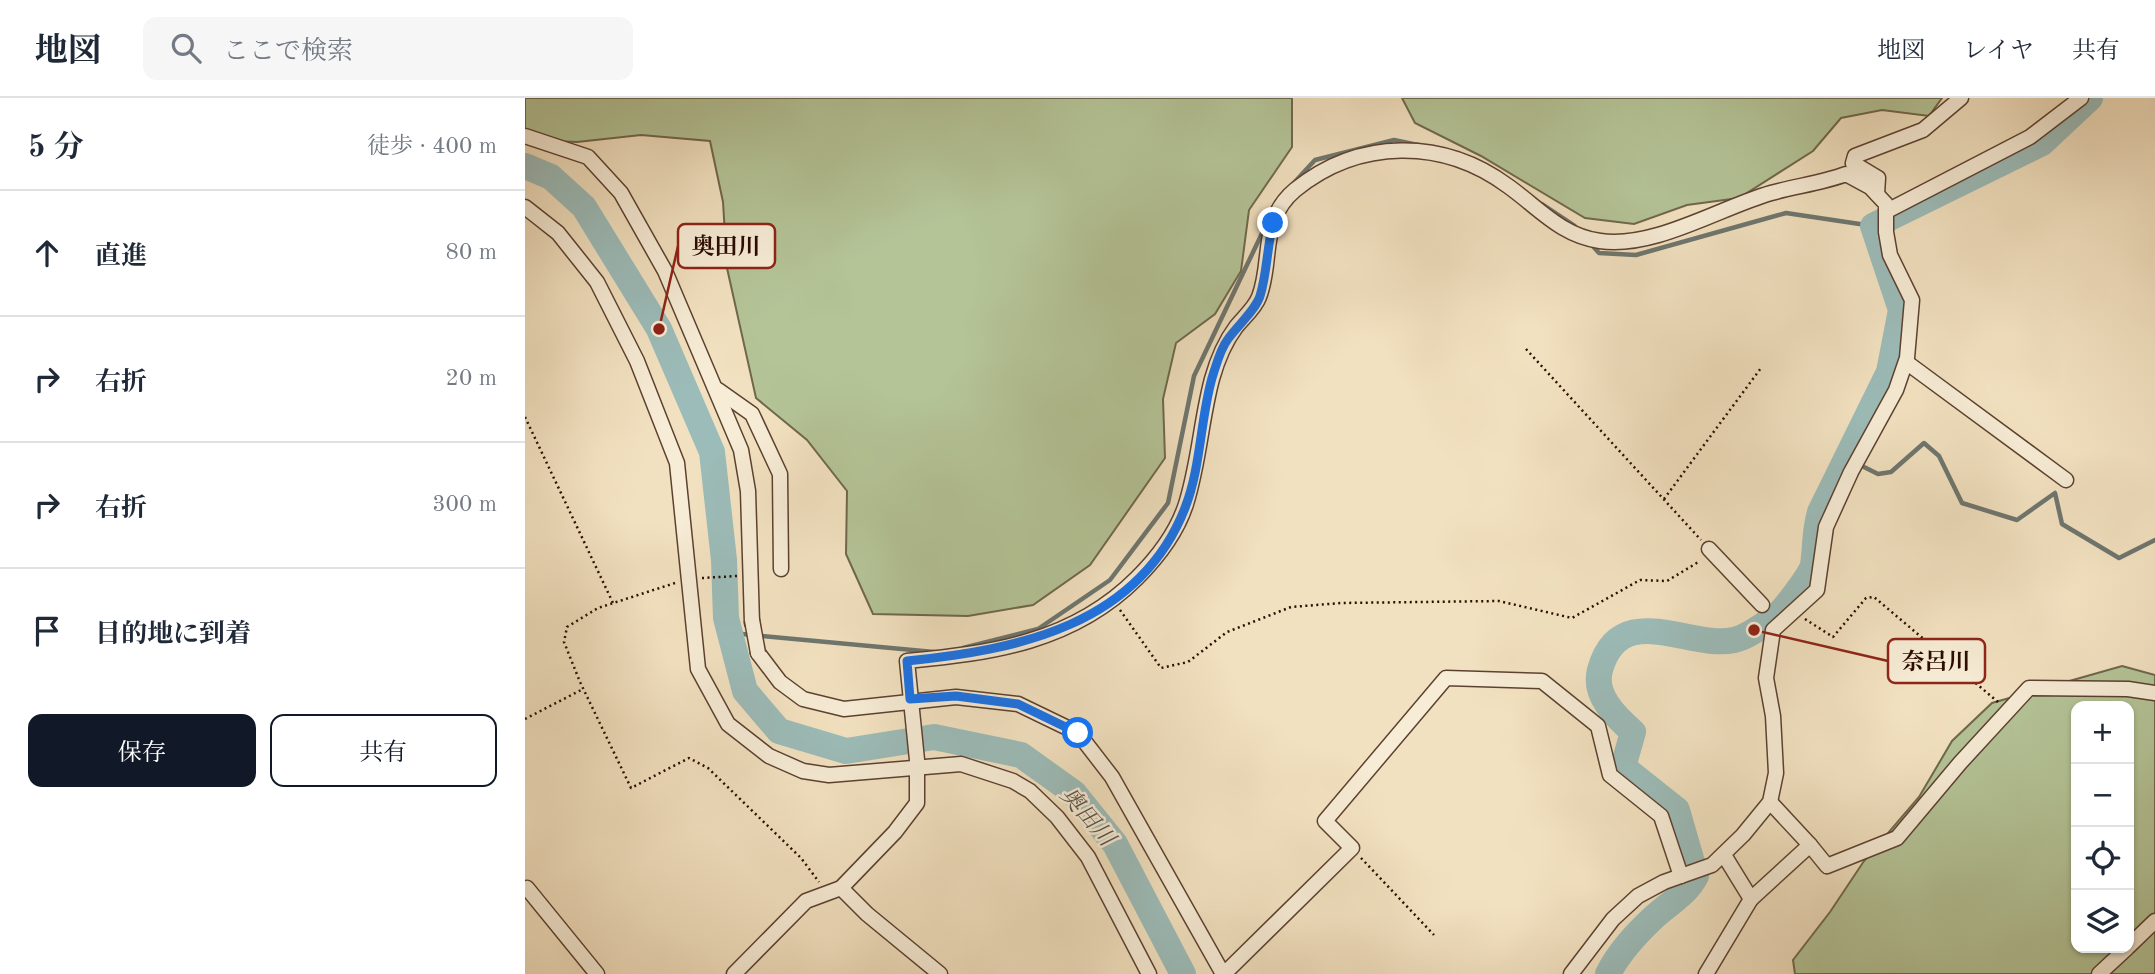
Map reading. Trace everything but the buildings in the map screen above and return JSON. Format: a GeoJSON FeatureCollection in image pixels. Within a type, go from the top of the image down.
{"type":"FeatureCollection","features":[{"type":"Feature","properties":{"kind":"street"},"geometry":{"type":"LineString","coordinates":[[1877,194],[1878,178],[1853,163],[1855,156],[1923,130],[1961,98]]}},
{"type":"Feature","properties":{"kind":"street"},"geometry":{"type":"LineString","coordinates":[[1887,211],[2030,137],[2081,98]]}},
{"type":"Feature","properties":{"kind":"street"},"geometry":{"type":"LineString","coordinates":[[525,136],[588,157],[621,193],[665,271],[741,450],[748,491],[752,623],[752,620],[758,653],[780,682],[803,699],[844,709],[911,705],[956,696],[1018,704],[1078,733],[1112,777],[1224,974],[1352,848],[1325,821],[1446,678],[1542,681],[1598,726],[1610,775],[1661,817],[1685,874]]}},
{"type":"Feature","properties":{"kind":"street"},"geometry":{"type":"LineString","coordinates":[[734,974],[806,901],[834,891],[895,832],[916,803],[917,765],[907,661],[965,655],[1030,641],[1063,630],[1114,601],[1153,562],[1185,507],[1196,469],[1211,380],[1225,342],[1259,298],[1273,223],[1293,192],[1323,170],[1354,158],[1391,151],[1429,150],[1466,160],[1509,186],[1547,219],[1570,233],[1597,241],[1620,243],[1677,228],[1769,194],[1846,174],[1871,187],[1887,211],[1886,232],[1891,255],[1912,300],[1906,362],[1896,390],[1851,472],[1826,527],[1817,590],[1773,630],[1767,653],[1766,678],[1773,716],[1776,773],[1770,802],[1718,860],[1637,896],[1613,919],[1571,974]]}},
{"type":"Feature","properties":{"kind":"street"},"geometry":{"type":"LineString","coordinates":[[525,207],[558,233],[597,282],[637,360],[677,463],[698,669],[727,724],[769,756],[803,771],[829,775],[917,765],[961,764],[1013,781],[1030,791],[1057,817],[1088,857],[1149,974]]}},
{"type":"Feature","properties":{"kind":"street"},"geometry":{"type":"LineString","coordinates":[[1906,362],[2066,480]]}},
{"type":"Feature","properties":{"kind":"street"},"geometry":{"type":"LineString","coordinates":[[717,389],[752,414],[780,474],[781,569]]}},
{"type":"Feature","properties":{"kind":"street"},"geometry":{"type":"LineString","coordinates":[[1709,549],[1762,605]]}},
{"type":"Feature","properties":{"kind":"street"},"geometry":{"type":"LineString","coordinates":[[1770,802],[1827,866],[1897,838],[2029,688],[2128,689],[2155,693]]}},
{"type":"Feature","properties":{"kind":"street"},"geometry":{"type":"LineString","coordinates":[[1706,974],[1751,899],[1810,845]]}},
{"type":"Feature","properties":{"kind":"street"},"geometry":{"type":"LineString","coordinates":[[1718,860],[1751,899]]}},
{"type":"Feature","properties":{"kind":"street"},"geometry":{"type":"LineString","coordinates":[[525,889],[527,888],[597,974]]}},
{"type":"Feature","properties":{"kind":"street"},"geometry":{"type":"LineString","coordinates":[[834,891],[867,914],[940,974]]}},
{"type":"Feature","properties":{"kind":"street"},"geometry":{"type":"LineString","coordinates":[[2134,941],[2155,921]]}},
{"type":"Feature","properties":{"kind":"street"},"geometry":{"type":"LineString","coordinates":[[2099,974],[2122,953]]}},
{"type":"Feature","properties":{"kind":"path"},"geometry":{"type":"LineString","coordinates":[[1114,601],[1161,668],[1188,663],[1227,632],[1291,607],[1416,601],[1499,601],[1572,618],[1640,580],[1667,581],[1696,566],[1709,549],[1526,349]]}},
{"type":"Feature","properties":{"kind":"path"},"geometry":{"type":"LineString","coordinates":[[1664,499],[1761,368]]}},
{"type":"Feature","properties":{"kind":"path"},"geometry":{"type":"LineString","coordinates":[[525,417],[613,603]]}},
{"type":"Feature","properties":{"kind":"path"},"geometry":{"type":"LineString","coordinates":[[751,575],[688,579],[598,608],[567,627],[564,642],[583,689],[631,788],[689,758],[708,768],[834,891]]}},
{"type":"Feature","properties":{"kind":"path"},"geometry":{"type":"LineString","coordinates":[[1794,611],[1833,638],[1866,598],[1874,597],[2008,711]]}},
{"type":"Feature","properties":{"kind":"path"},"geometry":{"type":"LineString","coordinates":[[525,719],[583,689]]}},
{"type":"Feature","properties":{"kind":"path"},"geometry":{"type":"LineString","coordinates":[[1352,848],[1434,935]]}},
{"type":"Feature","properties":{"kind":"green space"},"geometry":{"type":"Polygon","coordinates":[[[525,98],[1292,98],[1292,147],[1249,210],[1241,271],[1215,314],[1176,343],[1163,399],[1165,458],[1090,565],[1033,605],[968,616],[873,614],[846,554],[847,491],[807,440],[756,398],[727,268],[723,202],[710,141],[641,135],[577,142],[525,140],[525,98]]]}},
{"type":"Feature","properties":{"kind":"green space"},"geometry":{"type":"Polygon","coordinates":[[[1402,98],[1942,98],[1929,116],[1882,110],[1841,118],[1813,151],[1739,198],[1687,205],[1634,224],[1585,218],[1481,156],[1415,123],[1402,98]]]}},
{"type":"Feature","properties":{"kind":"green space"},"geometry":{"type":"Polygon","coordinates":[[[2122,666],[2155,675],[2155,974],[1795,974],[1793,960],[1864,861],[1919,797],[1952,741],[1992,703],[2122,666]]]}},
{"type":"Feature","properties":{"kind":"waterway"},"geometry":{"type":"LineString","coordinates":[[1608,974],[1634,937],[1682,894],[1696,876],[1677,810],[1623,767],[1633,732],[1608,705],[1603,697],[1599,679],[1610,648],[1623,636],[1640,632],[1658,632],[1716,641],[1734,640],[1762,626],[1785,607],[1813,565],[1820,512],[1889,372],[1901,310],[1873,226],[2042,143],[2090,98]]}},
{"type":"Feature","properties":{"kind":"waterway"},"geometry":{"type":"LineString","coordinates":[[1291,186],[1315,160],[1394,140],[1418,145]]}},
{"type":"Feature","properties":{"kind":"waterway","name":"奥田川"},"geometry":{"type":"LineString","coordinates":[[525,166],[551,177],[584,207],[659,329],[712,452],[724,560],[726,618],[745,691],[779,731],[846,751],[934,737],[1021,755],[1074,793],[1115,844],[1183,974]]}},
{"type":"Feature","properties":{"kind":"waterway"},"geometry":{"type":"LineString","coordinates":[[1542,204],[1575,226]]}},
{"type":"Feature","properties":{"kind":"waterway"},"geometry":{"type":"LineString","coordinates":[[1590,243],[1599,253],[1636,255],[1786,213],[1873,226]]}},
{"type":"Feature","properties":{"kind":"waterway"},"geometry":{"type":"LineString","coordinates":[[963,648],[1038,629],[1110,580],[1168,503],[1194,376],[1266,225]]}},
{"type":"Feature","properties":{"kind":"waterway"},"geometry":{"type":"LineString","coordinates":[[1848,459],[1878,474],[1891,472],[1924,443],[1939,456],[1962,503],[2017,520],[2055,493],[2062,524],[2119,558],[2155,540]]}},
{"type":"Feature","properties":{"kind":"waterway"},"geometry":{"type":"LineString","coordinates":[[731,633],[934,652]]}},
{"type":"Feature","properties":{"kind":"place","name":"奥田川"},"geometry":{"type":"Point","coordinates":[659,329]}},
{"type":"Feature","properties":{"kind":"place","name":"奈呂川"},"geometry":{"type":"Point","coordinates":[1754,630]}},
{"type":"Feature","properties":{"kind":"route"},"geometry":{"type":"LineString","coordinates":[[1078,733],[1018,704],[956,696],[910,699],[907,661],[965,655],[1030,641],[1063,630],[1114,601],[1153,562],[1176,527],[1185,507],[1196,469],[1211,380],[1225,342],[1259,298],[1266,249],[1273,223]]}}]}
